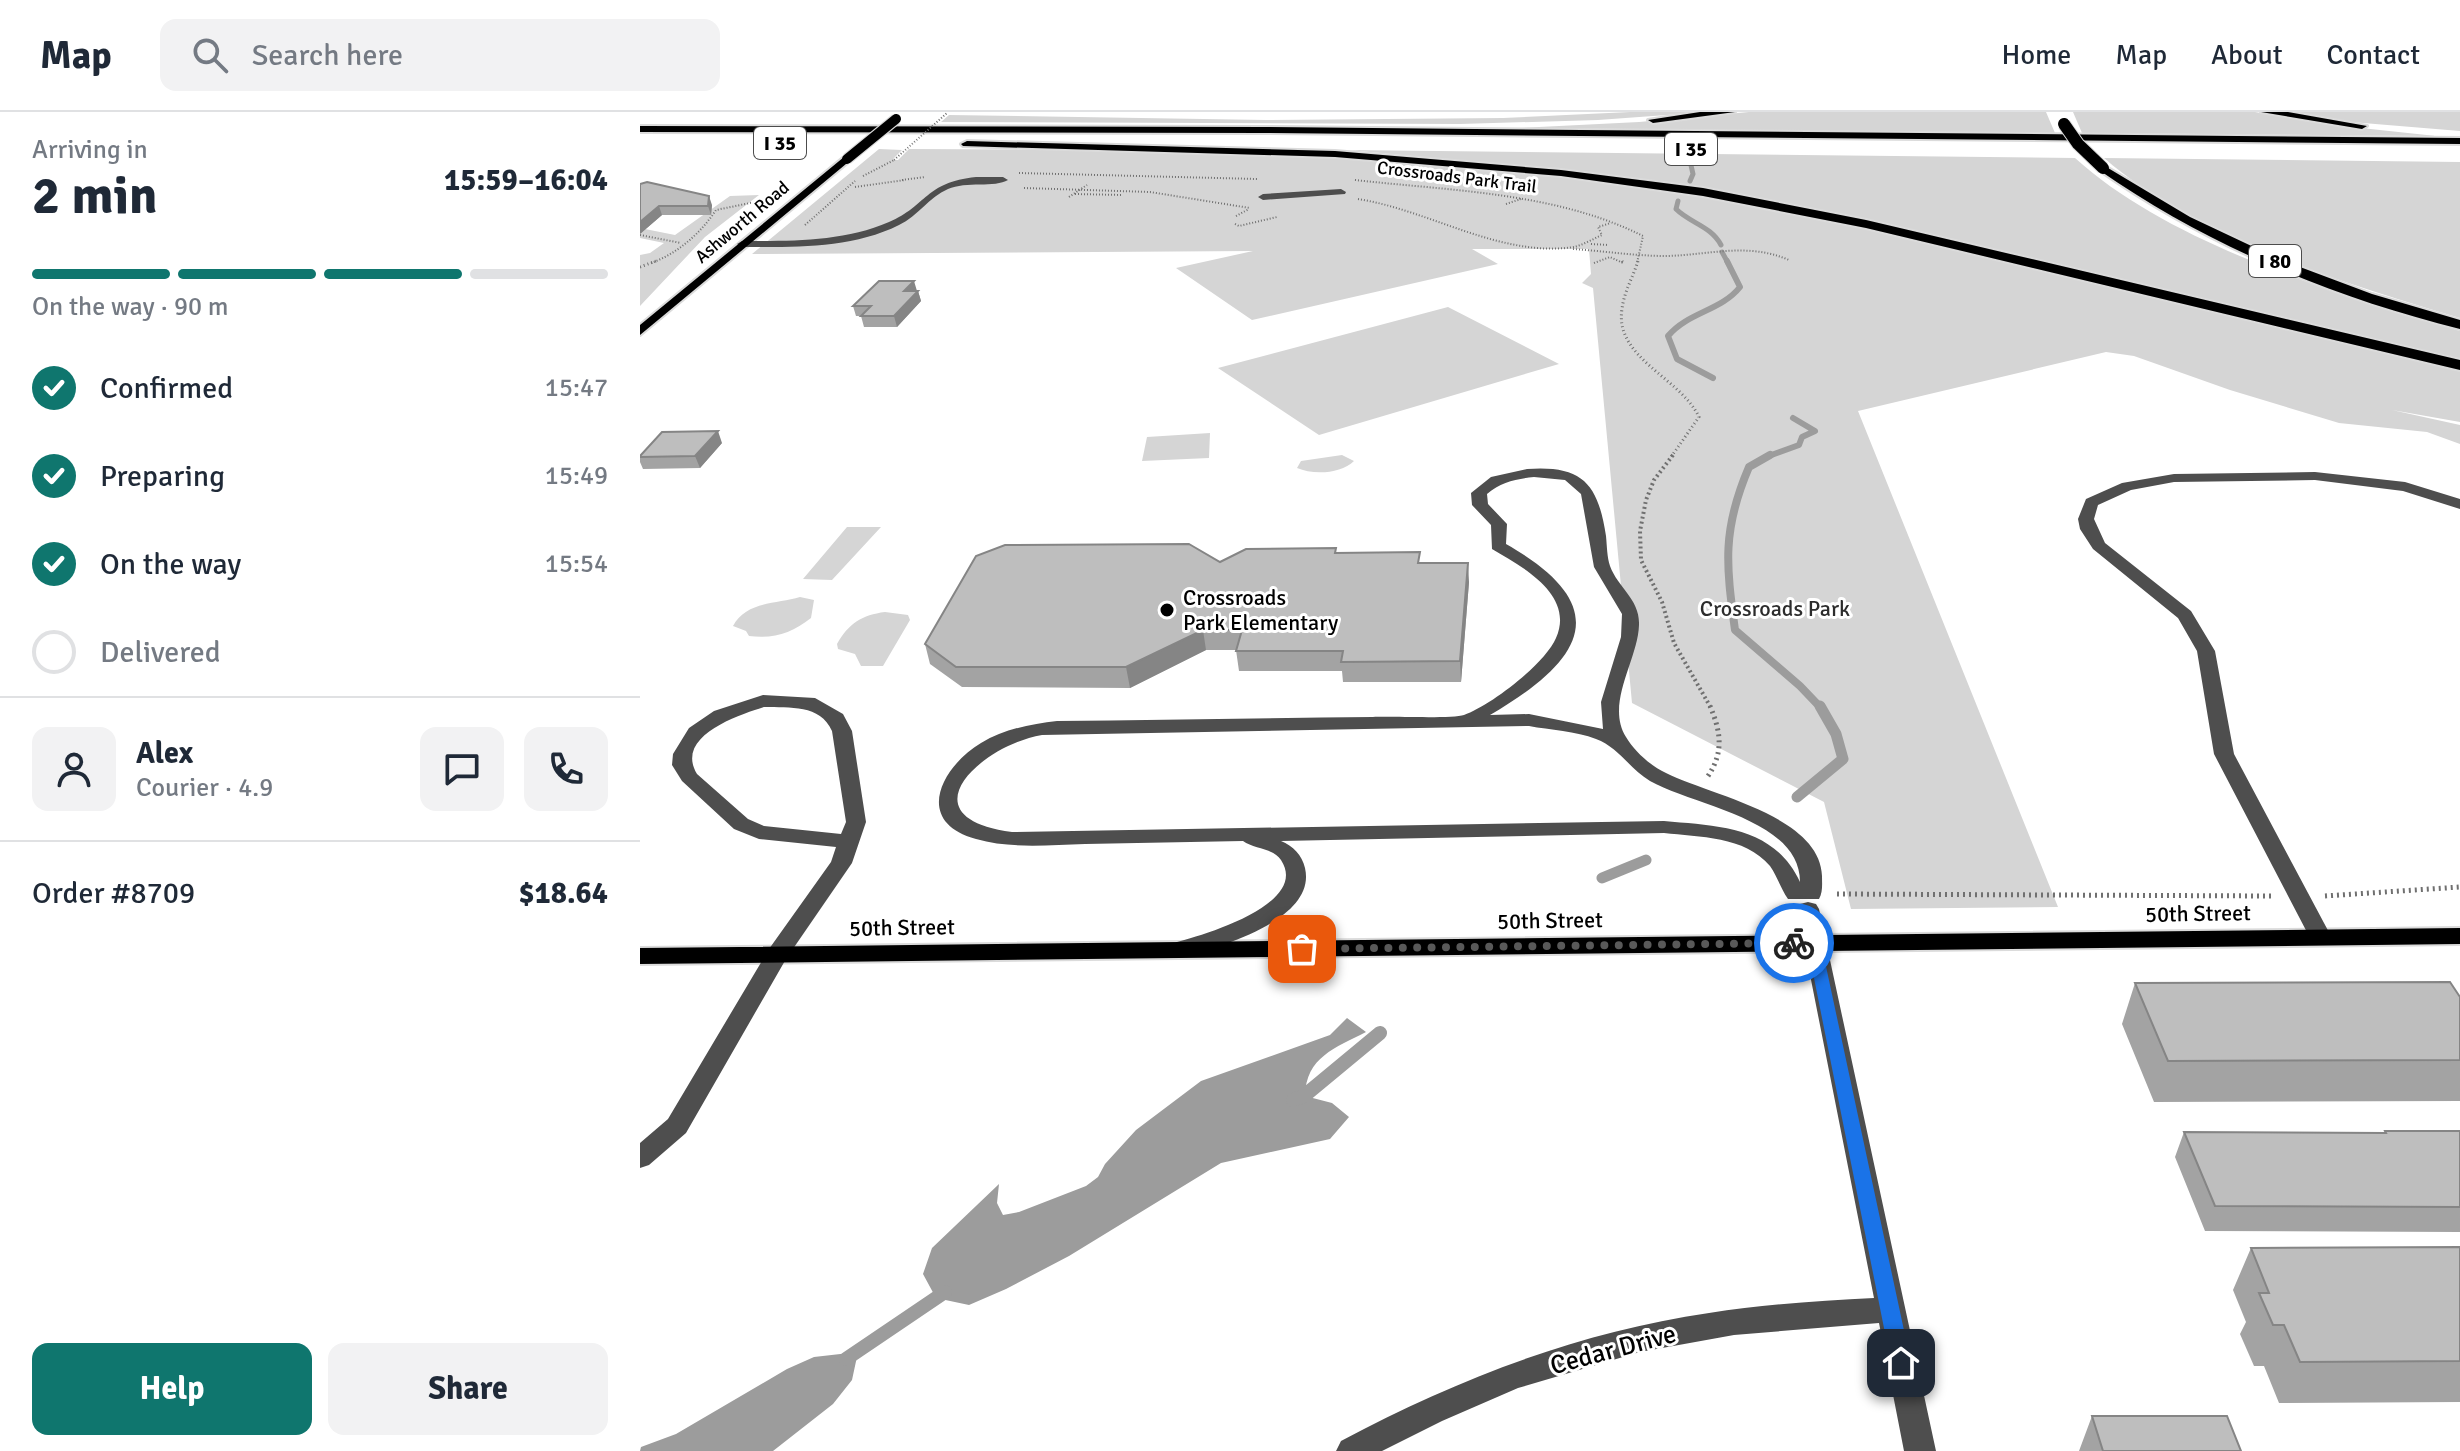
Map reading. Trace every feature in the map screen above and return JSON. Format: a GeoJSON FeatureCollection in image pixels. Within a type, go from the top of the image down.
{"type":"FeatureCollection","features":[{"type":"Feature","properties":{"kind":"highway"},"geometry":{"type":"LineString","coordinates":[[1263,130],[1592,124],[1730,112]]}},
{"type":"Feature","properties":{"kind":"highway"},"geometry":{"type":"LineString","coordinates":[[2266,112],[2334,123],[2460,134]]}},
{"type":"Feature","properties":{"kind":"highway","name":"I 80"},"geometry":{"type":"LineString","coordinates":[[2063,118],[2078,144],[2103,168],[2161,207],[2213,234],[2356,292],[2460,325]]}},
{"type":"Feature","properties":{"kind":"highway","name":"I 35"},"geometry":{"type":"LineString","coordinates":[[640,129],[1263,130],[2460,141]]}},
{"type":"Feature","properties":{"kind":"highway"},"geometry":{"type":"LineString","coordinates":[[850,143],[892,143]]}},
{"type":"Feature","properties":{"kind":"highway"},"geometry":{"type":"LineString","coordinates":[[921,143],[1335,154],[1561,173],[1703,192],[1880,227],[2460,365]]}},
{"type":"Feature","properties":{"kind":"highway"},"geometry":{"type":"LineString","coordinates":[[952,143],[1415,147]]}},
{"type":"Feature","properties":{"kind":"highway"},"geometry":{"type":"LineString","coordinates":[[2063,152],[2110,152]]}},
{"type":"Feature","properties":{"kind":"main road","name":"Ashworth Road"},"geometry":{"type":"LineString","coordinates":[[640,331],[901,115]]}},
{"type":"Feature","properties":{"kind":"main road","name":"50th Street"},"geometry":{"type":"LineString","coordinates":[[640,956],[2460,936]]}},
{"type":"Feature","properties":{"kind":"street"},"geometry":{"type":"LineString","coordinates":[[742,244],[811,243],[870,232],[905,218],[934,192],[947,186],[975,180],[1003,180]]}},
{"type":"Feature","properties":{"kind":"street"},"geometry":{"type":"LineString","coordinates":[[1263,197],[1341,192]]}},
{"type":"Feature","properties":{"kind":"street"},"geometry":{"type":"LineString","coordinates":[[1470,719],[1545,669],[1566,640],[1569,621],[1560,593],[1538,571],[1498,546],[1499,524],[1484,512],[1478,500],[1484,486],[1501,479],[1550,473],[1578,482],[1588,490],[1595,507],[1602,568],[1627,603],[1631,621],[1627,648],[1615,676],[1610,710],[1613,734],[1622,746]]}},
{"type":"Feature","properties":{"kind":"street"},"geometry":{"type":"LineString","coordinates":[[2321,938],[2224,754],[2206,651],[2185,615],[2099,546],[2088,529],[2086,519],[2091,502],[2127,486],[2174,478],[2315,476],[2363,479],[2405,487],[2460,504]]}},
{"type":"Feature","properties":{"kind":"street"},"geometry":{"type":"LineString","coordinates":[[640,1158],[677,1126],[777,955],[841,863],[850,841],[856,822],[842,731],[836,718],[826,709],[804,702],[763,701],[721,715],[696,732],[688,743],[682,765],[689,777],[741,824],[759,832],[793,838],[850,841]]}},
{"type":"Feature","properties":{"kind":"street"},"geometry":{"type":"LineString","coordinates":[[1805,899],[1786,881],[1783,868],[1760,849],[1720,835],[1664,827],[1228,834],[1058,841],[1012,839],[968,830],[949,810],[948,799],[956,774],[967,762],[996,742],[1037,729],[1117,724],[1529,720],[1602,734],[1622,746],[1656,775],[1770,823],[1792,838],[1806,856],[1814,877],[1805,899],[1920,1451]]}},
{"type":"Feature","properties":{"kind":"street"},"geometry":{"type":"LineString","coordinates":[[1169,951],[1200,945],[1242,929],[1288,897],[1297,880],[1296,866],[1288,853],[1272,843],[1228,834]]}},
{"type":"Feature","properties":{"kind":"street","name":"Cedar Drive"},"geometry":{"type":"LineString","coordinates":[[1352,1451],[1394,1427],[1491,1384],[1587,1352],[1684,1329],[1781,1317],[1890,1310]]}},
{"type":"Feature","properties":{"kind":"path"},"geometry":{"type":"LineString","coordinates":[[801,228],[856,180],[894,160],[947,113]]}},
{"type":"Feature","properties":{"kind":"path"},"geometry":{"type":"LineString","coordinates":[[1013,172],[1262,179]]}},
{"type":"Feature","properties":{"kind":"path"},"geometry":{"type":"LineString","coordinates":[[1093,180],[1099,174]]}},
{"type":"Feature","properties":{"kind":"path"},"geometry":{"type":"LineString","coordinates":[[855,187],[931,176]]}},
{"type":"Feature","properties":{"kind":"path","name":"Crossroads Park Trail"},"geometry":{"type":"LineString","coordinates":[[1344,179],[1525,197],[1632,229],[1643,236],[1639,255]]}},
{"type":"Feature","properties":{"kind":"path"},"geometry":{"type":"LineString","coordinates":[[902,180],[918,183]]}},
{"type":"Feature","properties":{"kind":"path"},"geometry":{"type":"LineString","coordinates":[[1069,197],[1087,185]]}},
{"type":"Feature","properties":{"kind":"path"},"geometry":{"type":"LineString","coordinates":[[1075,194],[1159,193]]}},
{"type":"Feature","properties":{"kind":"path"},"geometry":{"type":"LineString","coordinates":[[1506,204],[1525,197]]}},
{"type":"Feature","properties":{"kind":"path"},"geometry":{"type":"LineString","coordinates":[[640,267],[665,258],[705,227],[716,210],[760,201]]}},
{"type":"Feature","properties":{"kind":"path"},"geometry":{"type":"LineString","coordinates":[[1235,224],[1239,226],[1284,216]]}},
{"type":"Feature","properties":{"kind":"path"},"geometry":{"type":"LineString","coordinates":[[640,235],[682,243]]}},
{"type":"Feature","properties":{"kind":"path"},"geometry":{"type":"LineString","coordinates":[[1586,244],[1609,245]]}},
{"type":"Feature","properties":{"kind":"path"},"geometry":{"type":"LineString","coordinates":[[1564,248],[1615,254],[1681,255],[1711,249],[1740,248],[1772,253],[1789,260]]}},
{"type":"Feature","properties":{"kind":"path"},"geometry":{"type":"LineString","coordinates":[[1594,263],[1615,254]]}},
{"type":"Feature","properties":{"kind":"path"},"geometry":{"type":"LineString","coordinates":[[1615,254],[1624,264]]}},
{"type":"Feature","properties":{"kind":"path"},"geometry":{"type":"LineString","coordinates":[[1639,255],[1624,303],[1623,330],[1639,354],[1693,405],[1699,417],[1650,487],[1642,514],[1640,537],[1641,567],[1663,604],[1673,641],[1713,711],[1719,745],[1716,768],[1704,779]]}},
{"type":"Feature","properties":{"kind":"path"},"geometry":{"type":"LineString","coordinates":[[1837,894],[2298,896],[2460,887]]}},
{"type":"Feature","properties":{"kind":"green space"},"geometry":{"type":"Polygon","coordinates":[[[1708,112],[1598,120],[1460,124],[941,122],[949,115],[1266,120],[1503,118],[1708,112]]]}},
{"type":"Feature","properties":{"kind":"green space"},"geometry":{"type":"Polygon","coordinates":[[[1749,112],[2046,112],[2055,133],[1521,128],[1749,112]]]}},
{"type":"Feature","properties":{"kind":"green space"},"geometry":{"type":"Polygon","coordinates":[[[2073,112],[2255,112],[2333,125],[2436,136],[2082,133],[2073,112]]]}},
{"type":"Feature","properties":{"kind":"green space"},"geometry":{"type":"Polygon","coordinates":[[[2279,112],[2460,112],[2460,131],[2339,121],[2279,112]]]}},
{"type":"Feature","properties":{"kind":"green space","name":"Crossroads Park"},"geometry":{"type":"Polygon","coordinates":[[[879,149],[902,150],[892,160],[898,160],[909,149],[1158,151],[1406,161],[1572,177],[1756,205],[1939,244],[2460,369],[2460,422],[2392,410],[2460,425],[2460,444],[2427,432],[2339,423],[2230,390],[2134,356],[2106,352],[1858,411],[2058,907],[1851,909],[1824,802],[1632,703],[1593,288],[1582,283],[1591,274],[1589,249],[1472,249],[1498,264],[1252,320],[1176,268],[1253,251],[752,254],[879,149]]]}},
{"type":"Feature","properties":{"kind":"green space"},"geometry":{"type":"Polygon","coordinates":[[[1349,150],[2075,158],[2114,189],[2158,217],[2207,241],[2309,283],[2460,331],[2460,360],[1794,205],[1579,172],[1349,150]]]}},
{"type":"Feature","properties":{"kind":"green space"},"geometry":{"type":"Polygon","coordinates":[[[2104,158],[2460,162],[2460,318],[2320,273],[2227,235],[2183,213],[2104,158]]]}},
{"type":"Feature","properties":{"kind":"green space"},"geometry":{"type":"Polygon","coordinates":[[[759,195],[705,237],[640,306],[640,255],[650,253],[664,243],[640,238],[640,228],[675,235],[730,196],[759,195]]]}},
{"type":"Feature","properties":{"kind":"green space"},"geometry":{"type":"Polygon","coordinates":[[[1448,307],[1559,364],[1319,435],[1218,368],[1448,307]]]}},
{"type":"Feature","properties":{"kind":"green space"},"geometry":{"type":"Polygon","coordinates":[[[1210,433],[1209,458],[1142,461],[1147,437],[1210,433]]]}},
{"type":"Feature","properties":{"kind":"green space"},"geometry":{"type":"Polygon","coordinates":[[[1342,455],[1354,461],[1342,469],[1311,472],[1297,468],[1301,461],[1342,455]]]}},
{"type":"Feature","properties":{"kind":"green space"},"geometry":{"type":"Polygon","coordinates":[[[847,527],[881,527],[832,580],[803,579],[847,527]]]}},
{"type":"Feature","properties":{"kind":"green space"},"geometry":{"type":"Polygon","coordinates":[[[800,597],[814,600],[811,618],[797,628],[767,637],[749,636],[746,631],[733,626],[754,608],[800,597]]]}},
{"type":"Feature","properties":{"kind":"green space"},"geometry":{"type":"Polygon","coordinates":[[[885,612],[908,615],[910,620],[883,666],[861,666],[855,654],[838,649],[837,644],[851,625],[869,615],[885,612]]]}},
{"type":"Feature","properties":{"kind":"shaded area"},"geometry":{"type":"Polygon","coordinates":[[[1347,1018],[1366,1032],[1324,1055],[1311,1072],[1305,1096],[1332,1103],[1349,1117],[1330,1139],[1221,1163],[1069,1256],[969,1305],[936,1298],[923,1274],[932,1248],[999,1184],[997,1203],[1003,1215],[1019,1212],[1086,1186],[1098,1177],[1105,1164],[1136,1130],[1201,1081],[1330,1035],[1347,1018]]]}},
{"type":"Feature","properties":{"kind":"shaded area"},"geometry":{"type":"Polygon","coordinates":[[[858,1352],[852,1380],[833,1404],[773,1451],[640,1451],[641,1447],[676,1434],[787,1369],[814,1357],[858,1352]]]}},
{"type":"Feature","properties":{"kind":"building"},"geometry":{"type":"Polygon","coordinates":[[[647,182],[709,196],[708,206],[659,206],[640,222],[640,184],[647,182]]]}},
{"type":"Feature","properties":{"kind":"building"},"geometry":{"type":"Polygon","coordinates":[[[879,281],[914,281],[904,291],[918,291],[894,316],[861,316],[871,306],[853,306],[879,281]]]}},
{"type":"Feature","properties":{"kind":"building"},"geometry":{"type":"Polygon","coordinates":[[[718,431],[695,456],[640,457],[662,432],[718,431]]]}},
{"type":"Feature","properties":{"kind":"building"},"geometry":{"type":"Polygon","coordinates":[[[1189,544],[1220,562],[1246,549],[1336,548],[1335,553],[1420,552],[1418,563],[1468,563],[1460,661],[1341,662],[1343,651],[1236,651],[1242,630],[1203,630],[1126,667],[956,667],[925,644],[976,556],[1005,545],[1189,544]]]}},
{"type":"Feature","properties":{"kind":"building"},"geometry":{"type":"Polygon","coordinates":[[[2450,982],[2460,997],[2460,1060],[2168,1061],[2135,983],[2450,982]]]}},
{"type":"Feature","properties":{"kind":"building"},"geometry":{"type":"Polygon","coordinates":[[[2460,1131],[2460,1207],[2215,1206],[2184,1132],[2386,1133],[2460,1131]]]}},
{"type":"Feature","properties":{"kind":"building"},"geometry":{"type":"Polygon","coordinates":[[[2460,1247],[2460,1361],[2300,1362],[2284,1325],[2273,1325],[2259,1293],[2269,1293],[2251,1248],[2460,1247]]]}},
{"type":"Feature","properties":{"kind":"building"},"geometry":{"type":"Polygon","coordinates":[[[2092,1416],[2227,1416],[2241,1451],[2103,1451],[2092,1416]]]}},
{"type":"Feature","properties":{"kind":"waterway"},"geometry":{"type":"LineString","coordinates":[[1690,161],[1693,174],[1690,181]]}},
{"type":"Feature","properties":{"kind":"waterway"},"geometry":{"type":"LineString","coordinates":[[1678,201],[1676,209],[1712,233],[1721,245]]}},
{"type":"Feature","properties":{"kind":"waterway"},"geometry":{"type":"LineString","coordinates":[[1722,252],[1728,263]]}},
{"type":"Feature","properties":{"kind":"waterway"},"geometry":{"type":"LineString","coordinates":[[1713,378],[1677,359],[1668,336],[1685,322],[1724,301],[1740,287],[1728,263]]}},
{"type":"Feature","properties":{"kind":"waterway"},"geometry":{"type":"LineString","coordinates":[[1767,456],[1799,445],[1802,437],[1815,431],[1793,418]]}},
{"type":"Feature","properties":{"kind":"waterway"},"geometry":{"type":"LineString","coordinates":[[1767,456],[1749,467],[1730,529],[1728,566],[1735,630],[1821,708]]}},
{"type":"Feature","properties":{"kind":"waterway"},"geometry":{"type":"LineString","coordinates":[[1797,797],[1843,759],[1836,734],[1820,706]]}},
{"type":"Feature","properties":{"kind":"waterway"},"geometry":{"type":"LineString","coordinates":[[1602,878],[1646,860]]}},
{"type":"Feature","properties":{"kind":"waterway"},"geometry":{"type":"LineString","coordinates":[[1293,1100],[1304,1096],[1380,1033]]}},
{"type":"Feature","properties":{"kind":"waterway"},"geometry":{"type":"LineString","coordinates":[[846,1359],[945,1292]]}},
{"type":"Feature","properties":{"kind":"way so far"},"geometry":{"type":"LineString","coordinates":[[1302,949],[1794,943]]}},
{"type":"Feature","properties":{"kind":"place","name":"Crossroads Park Elementary"},"geometry":{"type":"Point","coordinates":[1167,610]}},
{"type":"Feature","properties":{"kind":"route"},"geometry":{"type":"LineString","coordinates":[[1794,943],[1814,943],[1901,1363]]}}]}
